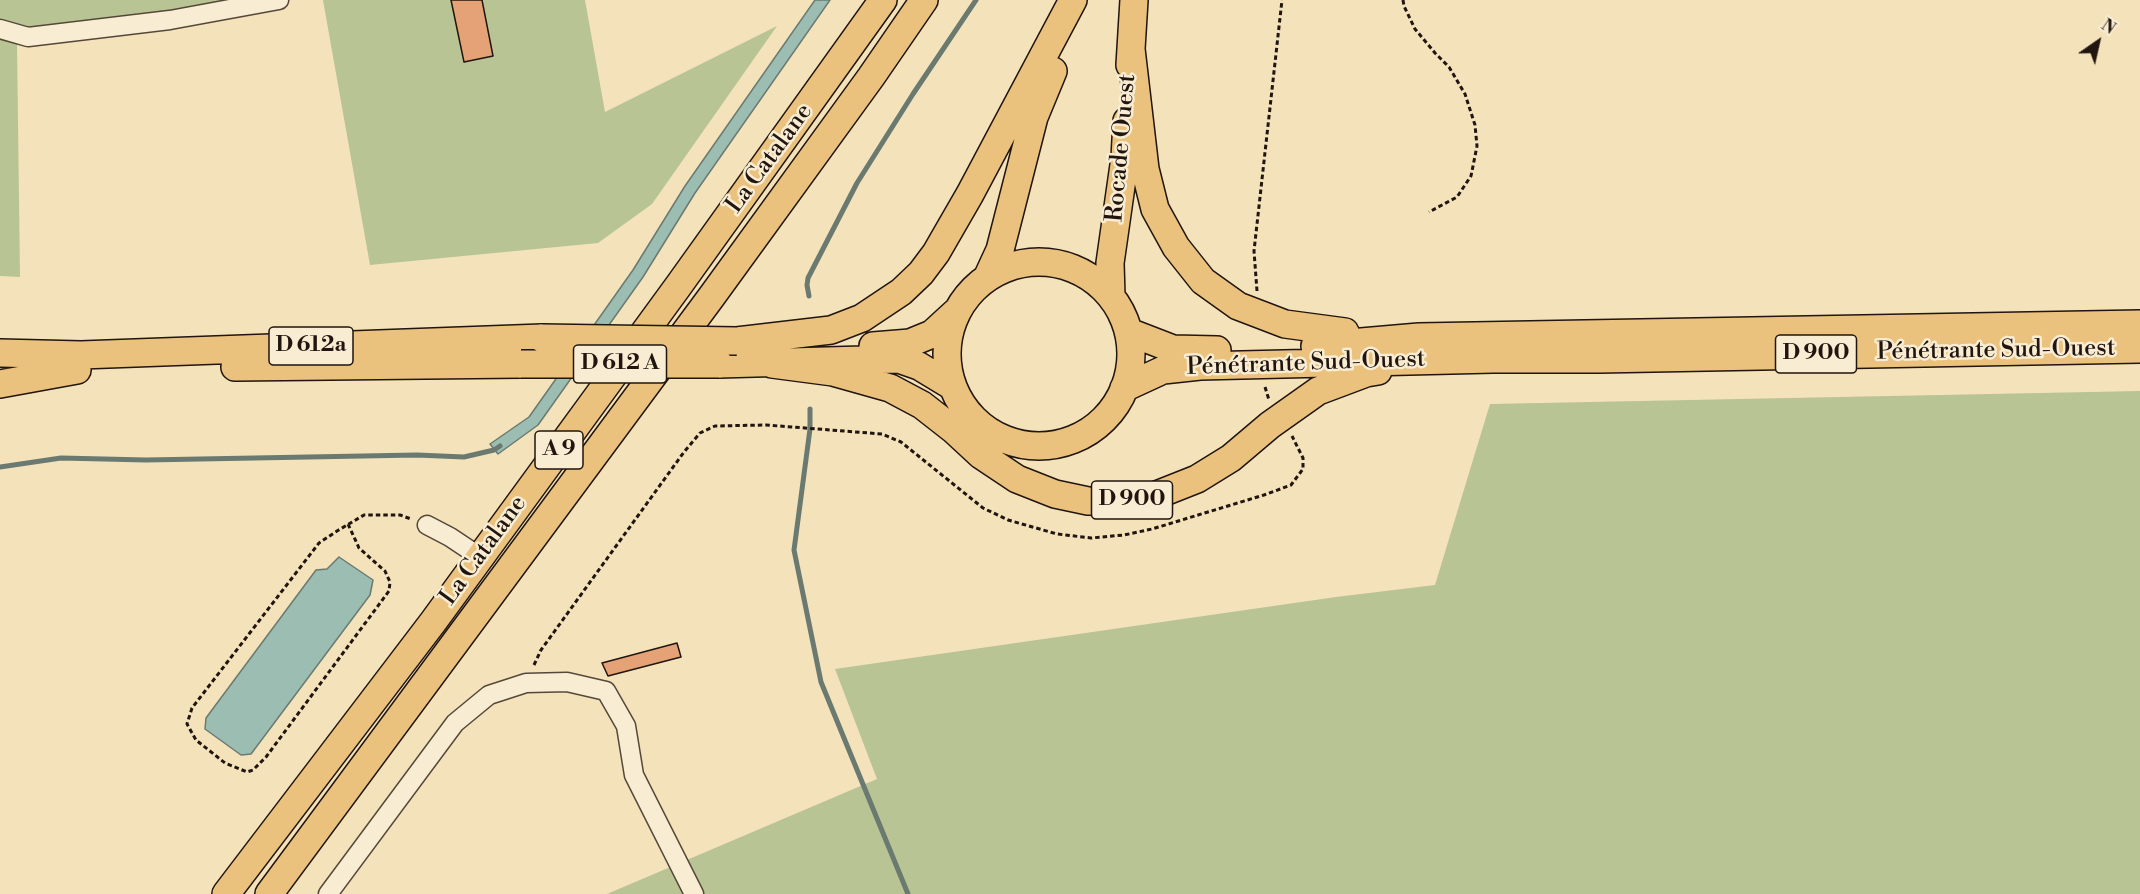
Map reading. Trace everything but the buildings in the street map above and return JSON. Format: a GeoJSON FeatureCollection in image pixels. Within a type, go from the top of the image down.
{"type":"FeatureCollection","features":[{"type":"Feature","properties":{"kind":"highway","name":"La Catalane"},"geometry":{"type":"LineString","coordinates":[[226,894],[480,557],[883,0]]}},
{"type":"Feature","properties":{"kind":"highway","name":"La Catalane"},"geometry":{"type":"LineString","coordinates":[[269,894],[712,296],[924,0]]}},
{"type":"Feature","properties":{"kind":"highway"},"geometry":{"type":"LineString","coordinates":[[737,341],[831,330],[862,318],[902,292],[921,273],[936,253],[970,194],[1073,0]]}},
{"type":"Feature","properties":{"kind":"highway","name":"Rocade Ouest"},"geometry":{"type":"LineString","coordinates":[[988,276],[1000,250],[1034,117],[1081,0]]}},
{"type":"Feature","properties":{"kind":"highway","name":"Rocade Ouest"},"geometry":{"type":"LineString","coordinates":[[1111,296],[1110,263],[1125,158],[1134,0]]}},
{"type":"Feature","properties":{"kind":"highway"},"geometry":{"type":"LineString","coordinates":[[1131,49],[1145,170],[1155,209],[1176,247],[1203,281],[1238,306],[1285,324],[1328,331],[1419,337]]}},
{"type":"Feature","properties":{"kind":"highway","name":"Rocade Ouest"},"geometry":{"type":"LineString","coordinates":[[1053,262],[1085,274],[1111,296],[1124,319],[1131,360],[1124,388],[1115,406],[1086,434],[1048,446],[1008,441],[982,426],[962,404],[952,386],[948,368],[946,349],[949,330],[956,312],[975,286],[988,276],[1019,263],[1053,262]]}},
{"type":"Feature","properties":{"kind":"highway"},"geometry":{"type":"LineString","coordinates":[[737,341],[885,346],[910,343],[932,334],[956,312]]}},
{"type":"Feature","properties":{"kind":"highway"},"geometry":{"type":"LineString","coordinates":[[1128,332],[1173,349],[1223,350],[1329,345],[1419,337],[2140,324]]}},
{"type":"Feature","properties":{"kind":"highway","name":"D 612 A"},"geometry":{"type":"LineString","coordinates":[[542,338],[737,341]]}},
{"type":"Feature","properties":{"kind":"highway","name":"D 612a"},"geometry":{"type":"LineString","coordinates":[[0,369],[542,338]]}},
{"type":"Feature","properties":{"kind":"highway"},"geometry":{"type":"LineString","coordinates":[[0,340],[34,342],[79,363]]}},
{"type":"Feature","properties":{"kind":"highway","name":"Pénétrante Sud-Ouest"},"geometry":{"type":"LineString","coordinates":[[1124,388],[1163,370],[1200,366],[2140,349]]}},
{"type":"Feature","properties":{"kind":"highway","name":"D 612a"},"geometry":{"type":"LineString","coordinates":[[0,353],[79,363],[521,364]]}},
{"type":"Feature","properties":{"kind":"highway","name":"Pénétrante Sud-Ouest"},"geometry":{"type":"LineString","coordinates":[[521,364],[772,364],[899,359],[919,366],[952,386]]}},
{"type":"Feature","properties":{"kind":"highway","name":"Pénétrante Sud-Ouest"},"geometry":{"type":"LineString","coordinates":[[772,364],[833,372],[890,388],[922,405],[981,455],[1017,479],[1054,495],[1088,501],[1122,502],[1149,498],[1197,479],[1231,458],[1270,424],[1318,391],[1347,379],[1366,373],[1492,359]]}},
{"type":"Feature","properties":{"kind":"highway"},"geometry":{"type":"LineString","coordinates":[[0,384],[79,363]]}},
{"type":"Feature","properties":{"kind":"street"},"geometry":{"type":"LineString","coordinates":[[0,29],[28,37],[171,20],[279,0]]}},
{"type":"Feature","properties":{"kind":"street"},"geometry":{"type":"LineString","coordinates":[[427,525],[480,557]]}},
{"type":"Feature","properties":{"kind":"street"},"geometry":{"type":"LineString","coordinates":[[328,894],[455,723],[489,695],[526,683],[567,682],[606,691],[626,726],[634,776],[694,894]]}},
{"type":"Feature","properties":{"kind":"path"},"geometry":{"type":"LineString","coordinates":[[1257,298],[1254,252],[1282,0]]}},
{"type":"Feature","properties":{"kind":"path"},"geometry":{"type":"LineString","coordinates":[[1403,0],[1415,29],[1449,67],[1465,94],[1475,125],[1477,146],[1471,176],[1457,197],[1429,212]]}},
{"type":"Feature","properties":{"kind":"path"},"geometry":{"type":"LineString","coordinates":[[1264,380],[1271,405]]}},
{"type":"Feature","properties":{"kind":"path"},"geometry":{"type":"LineString","coordinates":[[526,683],[541,650],[684,452],[700,433],[715,426],[766,425],[882,434],[901,442],[983,508],[1008,520],[1056,534],[1091,538],[1152,530],[1291,485],[1303,469],[1303,458],[1288,429]]}},
{"type":"Feature","properties":{"kind":"path"},"geometry":{"type":"LineString","coordinates":[[348,524],[359,548],[385,571],[390,582],[389,591],[266,757],[253,770],[246,772],[225,764],[196,740],[191,732],[187,724],[192,708],[319,543],[348,524],[364,515],[400,515],[427,525]]}},
{"type":"Feature","properties":{"kind":"green space"},"geometry":{"type":"Polygon","coordinates":[[[0,0],[226,0],[227,4],[28,29],[0,21],[0,0]]]}},
{"type":"Feature","properties":{"kind":"green space"},"geometry":{"type":"Polygon","coordinates":[[[323,0],[585,0],[605,112],[777,26],[652,204],[598,243],[370,265],[323,0]]]}},
{"type":"Feature","properties":{"kind":"green space"},"geometry":{"type":"Polygon","coordinates":[[[0,37],[17,44],[20,277],[0,276],[0,37]]]}},
{"type":"Feature","properties":{"kind":"green space"},"geometry":{"type":"Polygon","coordinates":[[[2140,391],[2140,894],[607,894],[877,779],[835,669],[1336,597],[1435,585],[1490,404],[2140,391]]]}},
{"type":"Feature","properties":{"kind":"water"},"geometry":{"type":"Polygon","coordinates":[[[815,0],[830,0],[695,193],[643,277],[538,425],[498,454],[490,444],[529,417],[633,270],[685,186],[815,0]]]}},
{"type":"Feature","properties":{"kind":"water"},"geometry":{"type":"Polygon","coordinates":[[[339,557],[373,580],[370,595],[251,754],[241,755],[205,729],[206,718],[316,570],[327,569],[339,557]]]}},
{"type":"Feature","properties":{"kind":"waterway"},"geometry":{"type":"LineString","coordinates":[[809,296],[808,278],[857,183],[976,0]]}},
{"type":"Feature","properties":{"kind":"waterway"},"geometry":{"type":"LineString","coordinates":[[810,409],[810,429],[794,550],[821,682],[908,894]]}},
{"type":"Feature","properties":{"kind":"waterway"},"geometry":{"type":"LineString","coordinates":[[0,467],[61,458],[146,460],[417,455],[464,457],[494,450],[500,446]]}}]}
